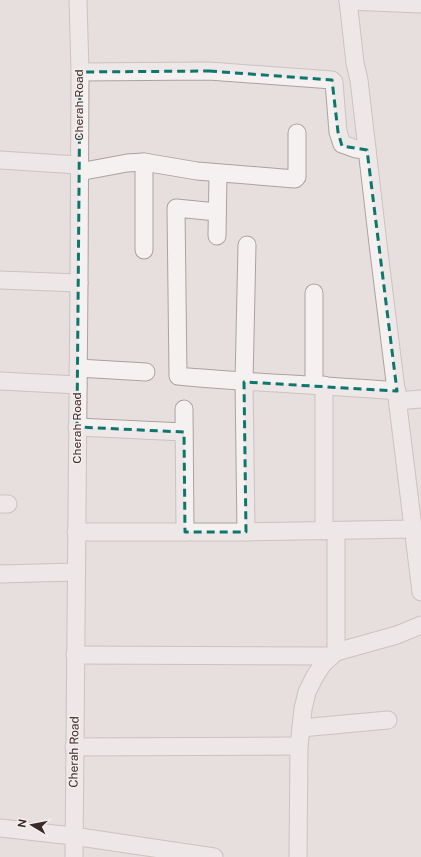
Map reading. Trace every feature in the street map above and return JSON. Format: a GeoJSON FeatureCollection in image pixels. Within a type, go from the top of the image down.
{"type":"FeatureCollection","features":[{"type":"Feature","properties":{"kind":"street","name":"Cherah Road"},"geometry":{"type":"LineString","coordinates":[[74,857],[79,283],[78,168],[80,72],[78,0]]}},
{"type":"Feature","properties":{"kind":"street"},"geometry":{"type":"LineString","coordinates":[[421,4],[348,0],[421,592]]}},
{"type":"Feature","properties":{"kind":"street"},"geometry":{"type":"LineString","coordinates":[[80,72],[208,71],[332,80],[334,82],[338,132],[342,144],[356,149],[367,150]]}},
{"type":"Feature","properties":{"kind":"street"},"geometry":{"type":"LineString","coordinates":[[0,160],[78,168],[144,162],[218,172],[295,179],[297,177],[297,133]]}},
{"type":"Feature","properties":{"kind":"street"},"geometry":{"type":"LineString","coordinates":[[144,162],[144,250]]}},
{"type":"Feature","properties":{"kind":"street"},"geometry":{"type":"LineString","coordinates":[[218,172],[218,236]]}},
{"type":"Feature","properties":{"kind":"street"},"geometry":{"type":"LineString","coordinates":[[217,212],[176,208],[178,376],[244,382],[319,385],[421,398]]}},
{"type":"Feature","properties":{"kind":"street"},"geometry":{"type":"LineString","coordinates":[[246,532],[244,382],[247,245]]}},
{"type":"Feature","properties":{"kind":"street"},"geometry":{"type":"LineString","coordinates":[[0,280],[79,283]]}},
{"type":"Feature","properties":{"kind":"street"},"geometry":{"type":"LineString","coordinates":[[298,857],[299,746],[303,709],[307,692],[315,676],[323,664],[334,654],[330,531],[314,293]]}},
{"type":"Feature","properties":{"kind":"street"},"geometry":{"type":"LineString","coordinates":[[0,381],[146,372]]}},
{"type":"Feature","properties":{"kind":"street"},"geometry":{"type":"LineString","coordinates":[[184,409],[185,532]]}},
{"type":"Feature","properties":{"kind":"street"},"geometry":{"type":"LineString","coordinates":[[77,427],[184,432]]}},
{"type":"Feature","properties":{"kind":"street"},"geometry":{"type":"LineString","coordinates":[[76,532],[414,530]]}},
{"type":"Feature","properties":{"kind":"street"},"geometry":{"type":"LineString","coordinates":[[0,574],[76,572]]}},
{"type":"Feature","properties":{"kind":"street"},"geometry":{"type":"LineString","coordinates":[[75,655],[334,654],[397,635],[421,625]]}},
{"type":"Feature","properties":{"kind":"street"},"geometry":{"type":"LineString","coordinates":[[301,728],[388,720]]}},
{"type":"Feature","properties":{"kind":"street"},"geometry":{"type":"LineString","coordinates":[[74,747],[299,746]]}},
{"type":"Feature","properties":{"kind":"street"},"geometry":{"type":"LineString","coordinates":[[0,828],[73,836],[214,857]]}},
{"type":"Feature","properties":{"kind":"highlighted area"},"geometry":{"type":"Polygon","coordinates":[[[209,71],[332,80],[338,132],[342,146],[367,150],[397,391],[244,382],[246,532],[185,532],[184,432],[77,427],[80,72],[209,71]]]}}]}
